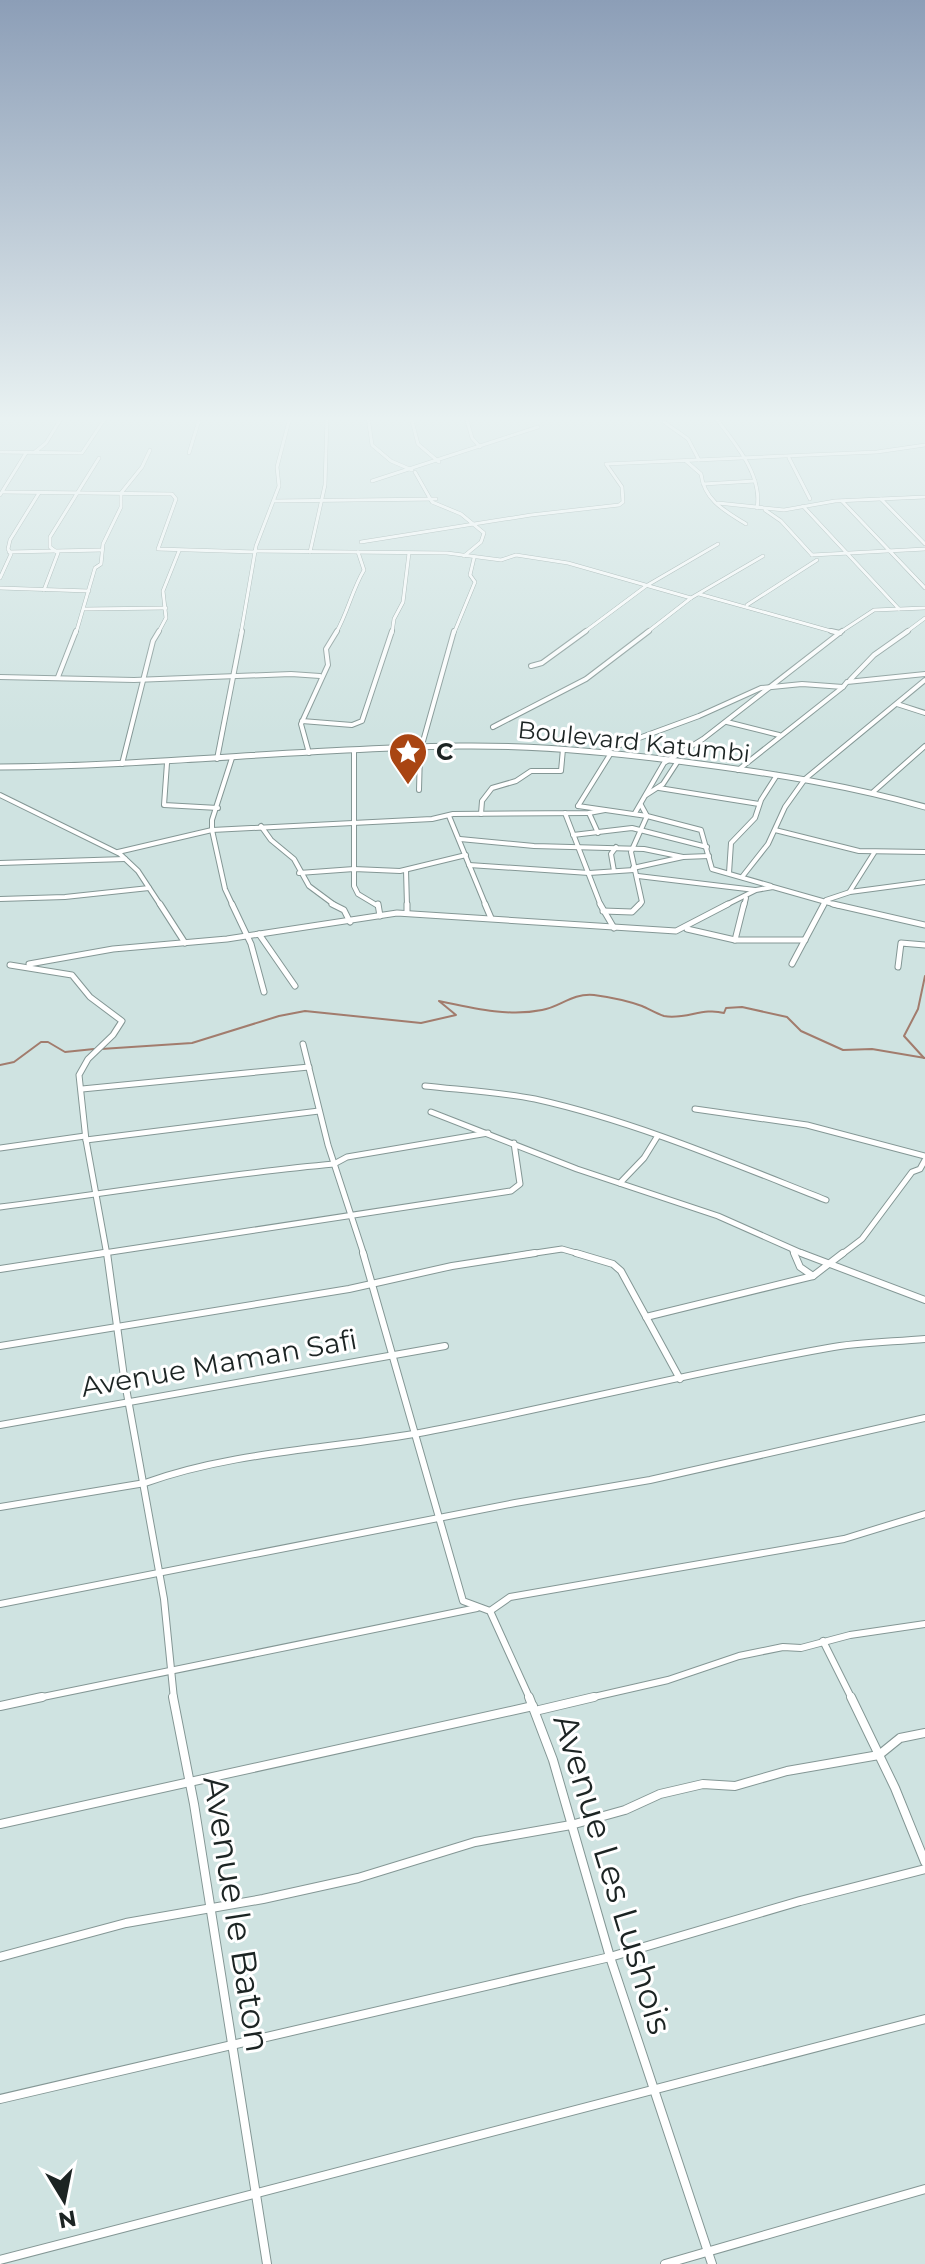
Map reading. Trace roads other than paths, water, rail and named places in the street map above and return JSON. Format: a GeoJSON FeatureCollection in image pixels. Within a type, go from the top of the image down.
{"type":"FeatureCollection","features":[{"type":"Feature","properties":{"kind":"street"},"geometry":{"type":"LineString","coordinates":[[0,578],[10,557],[10,540],[21,523]]}},
{"type":"Feature","properties":{"kind":"street"},"geometry":{"type":"LineString","coordinates":[[52,550],[50,537],[58,523]]}},
{"type":"Feature","properties":{"kind":"street"},"geometry":{"type":"LineString","coordinates":[[58,677],[85,609],[95,568],[101,564],[102,550],[114,523]]}},
{"type":"Feature","properties":{"kind":"street"},"geometry":{"type":"LineString","coordinates":[[166,523],[157,547],[179,551],[409,553],[501,560],[516,555],[568,563],[691,598]]}},
{"type":"Feature","properties":{"kind":"street"},"geometry":{"type":"LineString","coordinates":[[217,759],[218,733],[232,677],[256,544],[265,523]]}},
{"type":"Feature","properties":{"kind":"street"},"geometry":{"type":"LineString","coordinates":[[310,552],[317,523]]}},
{"type":"Feature","properties":{"kind":"street"},"geometry":{"type":"LineString","coordinates":[[463,556],[481,542],[484,533],[471,523]]}},
{"type":"Feature","properties":{"kind":"street"},"geometry":{"type":"LineString","coordinates":[[361,542],[491,523]]}},
{"type":"Feature","properties":{"kind":"street"},"geometry":{"type":"LineString","coordinates":[[746,606],[818,561],[783,523]]}},
{"type":"Feature","properties":{"kind":"street"},"geometry":{"type":"LineString","coordinates":[[819,523],[899,609]]}},
{"type":"Feature","properties":{"kind":"street"},"geometry":{"type":"LineString","coordinates":[[862,523],[925,588]]}},
{"type":"Feature","properties":{"kind":"street"},"geometry":{"type":"LineString","coordinates":[[903,523],[925,547]]}},
{"type":"Feature","properties":{"kind":"street"},"geometry":{"type":"LineString","coordinates":[[531,666],[542,663],[647,586],[718,544]]}},
{"type":"Feature","properties":{"kind":"street"},"geometry":{"type":"LineString","coordinates":[[812,555],[925,547]]}},
{"type":"Feature","properties":{"kind":"street"},"geometry":{"type":"LineString","coordinates":[[44,590],[58,553],[52,550]]}},
{"type":"Feature","properties":{"kind":"street"},"geometry":{"type":"LineString","coordinates":[[9,552],[102,550]]}},
{"type":"Feature","properties":{"kind":"street"},"geometry":{"type":"LineString","coordinates":[[122,765],[146,679],[153,641],[166,618],[163,591],[179,551]]}},
{"type":"Feature","properties":{"kind":"street"},"geometry":{"type":"LineString","coordinates":[[309,753],[302,721],[320,676],[328,665],[326,649],[346,616],[352,590],[364,570],[358,552]]}},
{"type":"Feature","properties":{"kind":"street"},"geometry":{"type":"LineString","coordinates":[[302,721],[352,725],[362,721],[390,641],[394,619],[403,602],[409,553]]}},
{"type":"Feature","properties":{"kind":"street"},"geometry":{"type":"LineString","coordinates":[[493,727],[586,679],[691,598],[763,556]]}},
{"type":"Feature","properties":{"kind":"street"},"geometry":{"type":"LineString","coordinates":[[419,790],[421,747],[458,617],[464,614],[475,582],[470,575],[474,558]]}},
{"type":"Feature","properties":{"kind":"street"},"geometry":{"type":"LineString","coordinates":[[0,588],[89,591]]}},
{"type":"Feature","properties":{"kind":"street"},"geometry":{"type":"LineString","coordinates":[[699,594],[841,633]]}},
{"type":"Feature","properties":{"kind":"street"},"geometry":{"type":"LineString","coordinates":[[85,609],[166,608]]}},
{"type":"Feature","properties":{"kind":"street"},"geometry":{"type":"LineString","coordinates":[[635,813],[660,769],[669,760],[726,722],[841,633],[874,610],[925,608]]}},
{"type":"Feature","properties":{"kind":"street"},"geometry":{"type":"LineString","coordinates":[[738,770],[843,687],[874,655],[925,618]]}},
{"type":"Feature","properties":{"kind":"street"},"geometry":{"type":"LineString","coordinates":[[847,682],[925,674]]}},
{"type":"Feature","properties":{"kind":"street"},"geometry":{"type":"LineString","coordinates":[[0,677],[146,679],[320,676]]}},
{"type":"Feature","properties":{"kind":"street"},"geometry":{"type":"LineString","coordinates":[[742,877],[768,844],[785,807],[805,779],[925,680]]}},
{"type":"Feature","properties":{"kind":"street"},"geometry":{"type":"LineString","coordinates":[[601,752],[699,716],[761,688],[775,685],[843,687]]}},
{"type":"Feature","properties":{"kind":"street"},"geometry":{"type":"LineString","coordinates":[[896,704],[925,713]]}},
{"type":"Feature","properties":{"kind":"street"},"geometry":{"type":"LineString","coordinates":[[726,722],[779,735]]}},
{"type":"Feature","properties":{"kind":"street"},"geometry":{"type":"LineString","coordinates":[[872,793],[925,746]]}},
{"type":"Feature","properties":{"kind":"street","name":"Boulevard Katumbi"},"geometry":{"type":"LineString","coordinates":[[0,767],[167,763],[421,747],[563,749],[805,779],[925,807]]}},
{"type":"Feature","properties":{"kind":"street"},"geometry":{"type":"LineString","coordinates":[[481,814],[482,796],[488,789],[525,778],[531,771],[561,771],[563,749]]}},
{"type":"Feature","properties":{"kind":"street"},"geometry":{"type":"LineString","coordinates":[[354,751],[355,890],[378,904],[380,916]]}},
{"type":"Feature","properties":{"kind":"street"},"geometry":{"type":"LineString","coordinates":[[572,812],[611,753]]}},
{"type":"Feature","properties":{"kind":"street"},"geometry":{"type":"LineString","coordinates":[[232,758],[212,820],[212,830],[225,889],[247,936],[264,992]]}},
{"type":"Feature","properties":{"kind":"street"},"geometry":{"type":"LineString","coordinates":[[646,796],[659,788],[678,761]]}},
{"type":"Feature","properties":{"kind":"street"},"geometry":{"type":"LineString","coordinates":[[167,763],[164,805],[218,808]]}},
{"type":"Feature","properties":{"kind":"street"},"geometry":{"type":"LineString","coordinates":[[729,873],[731,843],[755,818],[759,804],[777,775]]}},
{"type":"Feature","properties":{"kind":"street"},"geometry":{"type":"LineString","coordinates":[[659,788],[759,804]]}},
{"type":"Feature","properties":{"kind":"street"},"geometry":{"type":"LineString","coordinates":[[0,795],[118,852],[149,888],[186,944]]}},
{"type":"Feature","properties":{"kind":"street"},"geometry":{"type":"LineString","coordinates":[[641,805],[647,816]]}},
{"type":"Feature","properties":{"kind":"street"},"geometry":{"type":"LineString","coordinates":[[578,806],[635,813],[695,826],[704,834],[712,869],[867,914],[925,925]]}},
{"type":"Feature","properties":{"kind":"street"},"geometry":{"type":"LineString","coordinates":[[118,852],[212,830],[432,819],[449,815],[589,813],[605,810]]}},
{"type":"Feature","properties":{"kind":"street"},"geometry":{"type":"LineString","coordinates":[[565,813],[603,911],[614,928]]}},
{"type":"Feature","properties":{"kind":"street"},"geometry":{"type":"LineString","coordinates":[[589,813],[598,833]]}},
{"type":"Feature","properties":{"kind":"street"},"geometry":{"type":"LineString","coordinates":[[449,815],[466,855],[473,882],[488,905],[491,918]]}},
{"type":"Feature","properties":{"kind":"street"},"geometry":{"type":"LineString","coordinates":[[603,911],[628,913],[639,907],[642,891],[631,858],[633,845],[647,816]]}},
{"type":"Feature","properties":{"kind":"street"},"geometry":{"type":"LineString","coordinates":[[261,826],[270,842],[292,857],[299,873],[328,905],[344,910],[350,922]]}},
{"type":"Feature","properties":{"kind":"street"},"geometry":{"type":"LineString","coordinates":[[573,835],[629,828],[707,847]]}},
{"type":"Feature","properties":{"kind":"street"},"geometry":{"type":"LineString","coordinates":[[775,830],[874,853],[925,852]]}},
{"type":"Feature","properties":{"kind":"street"},"geometry":{"type":"LineString","coordinates":[[460,839],[578,847],[633,845],[660,849],[683,857]]}},
{"type":"Feature","properties":{"kind":"street"},"geometry":{"type":"LineString","coordinates":[[614,871],[611,854],[617,846]]}},
{"type":"Feature","properties":{"kind":"street"},"geometry":{"type":"LineString","coordinates":[[850,892],[874,853]]}},
{"type":"Feature","properties":{"kind":"street"},"geometry":{"type":"LineString","coordinates":[[299,873],[354,869],[406,870],[466,855]]}},
{"type":"Feature","properties":{"kind":"street"},"geometry":{"type":"LineString","coordinates":[[635,871],[683,857],[709,856]]}},
{"type":"Feature","properties":{"kind":"street"},"geometry":{"type":"LineString","coordinates":[[0,863],[126,859]]}},
{"type":"Feature","properties":{"kind":"street"},"geometry":{"type":"LineString","coordinates":[[469,865],[589,873],[635,871],[756,890],[773,887]]}},
{"type":"Feature","properties":{"kind":"street"},"geometry":{"type":"LineString","coordinates":[[406,870],[407,913]]}},
{"type":"Feature","properties":{"kind":"street"},"geometry":{"type":"LineString","coordinates":[[792,964],[826,900],[850,892],[925,882]]}},
{"type":"Feature","properties":{"kind":"street"},"geometry":{"type":"LineString","coordinates":[[0,899],[65,897],[149,888]]}},
{"type":"Feature","properties":{"kind":"street"},"geometry":{"type":"LineString","coordinates":[[686,929],[705,915],[756,890]]}},
{"type":"Feature","properties":{"kind":"street"},"geometry":{"type":"LineString","coordinates":[[735,940],[746,897]]}},
{"type":"Feature","properties":{"kind":"street"},"geometry":{"type":"LineString","coordinates":[[0,966],[407,913],[667,932],[686,929],[735,940],[805,940]]}},
{"type":"Feature","properties":{"kind":"street"},"geometry":{"type":"LineString","coordinates":[[259,934],[295,986]]}},
{"type":"Feature","properties":{"kind":"street"},"geometry":{"type":"LineString","coordinates":[[898,967],[901,943],[925,945]]}},
{"type":"Feature","properties":{"kind":"street"},"geometry":{"type":"LineString","coordinates":[[10,965],[72,975],[90,997],[122,1021],[82,1068],[79,1075],[82,1089],[309,1067]]}},
{"type":"Feature","properties":{"kind":"street"},"geometry":{"type":"LineString","coordinates":[[303,1044],[334,1164],[373,1283],[463,1601],[490,1611],[510,1597],[844,1539],[925,1514]]}},
{"type":"Feature","properties":{"kind":"street"},"geometry":{"type":"LineString","coordinates":[[425,1086],[506,1095],[552,1104],[657,1137],[826,1200]]}},
{"type":"Feature","properties":{"kind":"street","name":"Avenue le Baton"},"geometry":{"type":"LineString","coordinates":[[82,1089],[85,1138],[107,1254],[128,1401],[145,1483],[170,1671],[267,2264]]}},
{"type":"Feature","properties":{"kind":"street"},"geometry":{"type":"LineString","coordinates":[[646,1317],[813,1276],[862,1239],[912,1172],[920,1169],[925,1158],[807,1125],[695,1109]]}},
{"type":"Feature","properties":{"kind":"street"},"geometry":{"type":"LineString","coordinates":[[0,1148],[319,1111]]}},
{"type":"Feature","properties":{"kind":"street"},"geometry":{"type":"LineString","coordinates":[[431,1112],[718,1216],[793,1250],[925,1300]]}},
{"type":"Feature","properties":{"kind":"street"},"geometry":{"type":"LineString","coordinates":[[0,1207],[237,1173],[334,1164],[347,1157],[489,1133]]}},
{"type":"Feature","properties":{"kind":"street"},"geometry":{"type":"LineString","coordinates":[[620,1183],[644,1158],[657,1137]]}},
{"type":"Feature","properties":{"kind":"street"},"geometry":{"type":"LineString","coordinates":[[0,1269],[511,1191],[520,1184],[514,1143]]}},
{"type":"Feature","properties":{"kind":"street"},"geometry":{"type":"LineString","coordinates":[[0,1346],[562,1249],[613,1264],[621,1271],[680,1379]]}},
{"type":"Feature","properties":{"kind":"street"},"geometry":{"type":"LineString","coordinates":[[793,1250],[796,1262],[813,1276]]}},
{"type":"Feature","properties":{"kind":"street"},"geometry":{"type":"LineString","coordinates":[[0,1507],[145,1483],[167,1475],[232,1462],[387,1439],[416,1431],[529,1412],[831,1347],[925,1339]]}},
{"type":"Feature","properties":{"kind":"street","name":"Avenue Maman Safi"},"geometry":{"type":"LineString","coordinates":[[0,1425],[445,1346]]}},
{"type":"Feature","properties":{"kind":"street"},"geometry":{"type":"LineString","coordinates":[[0,1604],[515,1503],[650,1480],[925,1418]]}},
{"type":"Feature","properties":{"kind":"street"},"geometry":{"type":"LineString","coordinates":[[0,1706],[481,1607]]}},
{"type":"Feature","properties":{"kind":"street","name":"Avenue Les Lushois"},"geometry":{"type":"LineString","coordinates":[[490,1611],[534,1709],[610,1957],[712,2264]]}},
{"type":"Feature","properties":{"kind":"street"},"geometry":{"type":"LineString","coordinates":[[0,1824],[668,1680],[739,1656],[783,1647],[801,1648],[823,1641],[925,1624]]}},
{"type":"Feature","properties":{"kind":"street"},"geometry":{"type":"LineString","coordinates":[[823,1641],[879,1755],[925,1862]]}},
{"type":"Feature","properties":{"kind":"street"},"geometry":{"type":"LineString","coordinates":[[0,1957],[126,1923],[358,1878],[475,1842],[571,1825],[689,1787],[703,1784],[735,1786],[787,1771],[879,1755],[900,1738],[925,1733]]}},
{"type":"Feature","properties":{"kind":"street"},"geometry":{"type":"LineString","coordinates":[[0,2099],[610,1957],[800,1901],[925,1869]]}},
{"type":"Feature","properties":{"kind":"street"},"geometry":{"type":"LineString","coordinates":[[0,2260],[925,2019]]}},
{"type":"Feature","properties":{"kind":"street"},"geometry":{"type":"LineString","coordinates":[[665,2264],[843,2209],[925,2189]]}},
{"type":"Feature","properties":{"kind":"waterway"},"geometry":{"type":"LineString","coordinates":[[924,1058],[904,1036],[918,1009],[925,976]]}},
{"type":"Feature","properties":{"kind":"waterway"},"geometry":{"type":"LineString","coordinates":[[101,1049],[192,1043],[305,1011],[421,1023],[456,1015],[439,1001],[516,1013],[542,1010],[572,998],[594,995],[631,1002],[672,1017],[724,1013],[726,1008],[742,1007],[787,1017],[801,1031],[843,1050],[872,1049],[924,1058]]}},
{"type":"Feature","properties":{"kind":"waterway"},"geometry":{"type":"LineString","coordinates":[[0,1065],[14,1062],[41,1042],[48,1042],[65,1052],[94,1049]]}},
{"type":"Feature","properties":{"kind":"place","name":"C"},"geometry":{"type":"Point","coordinates":[408,786]}}]}
